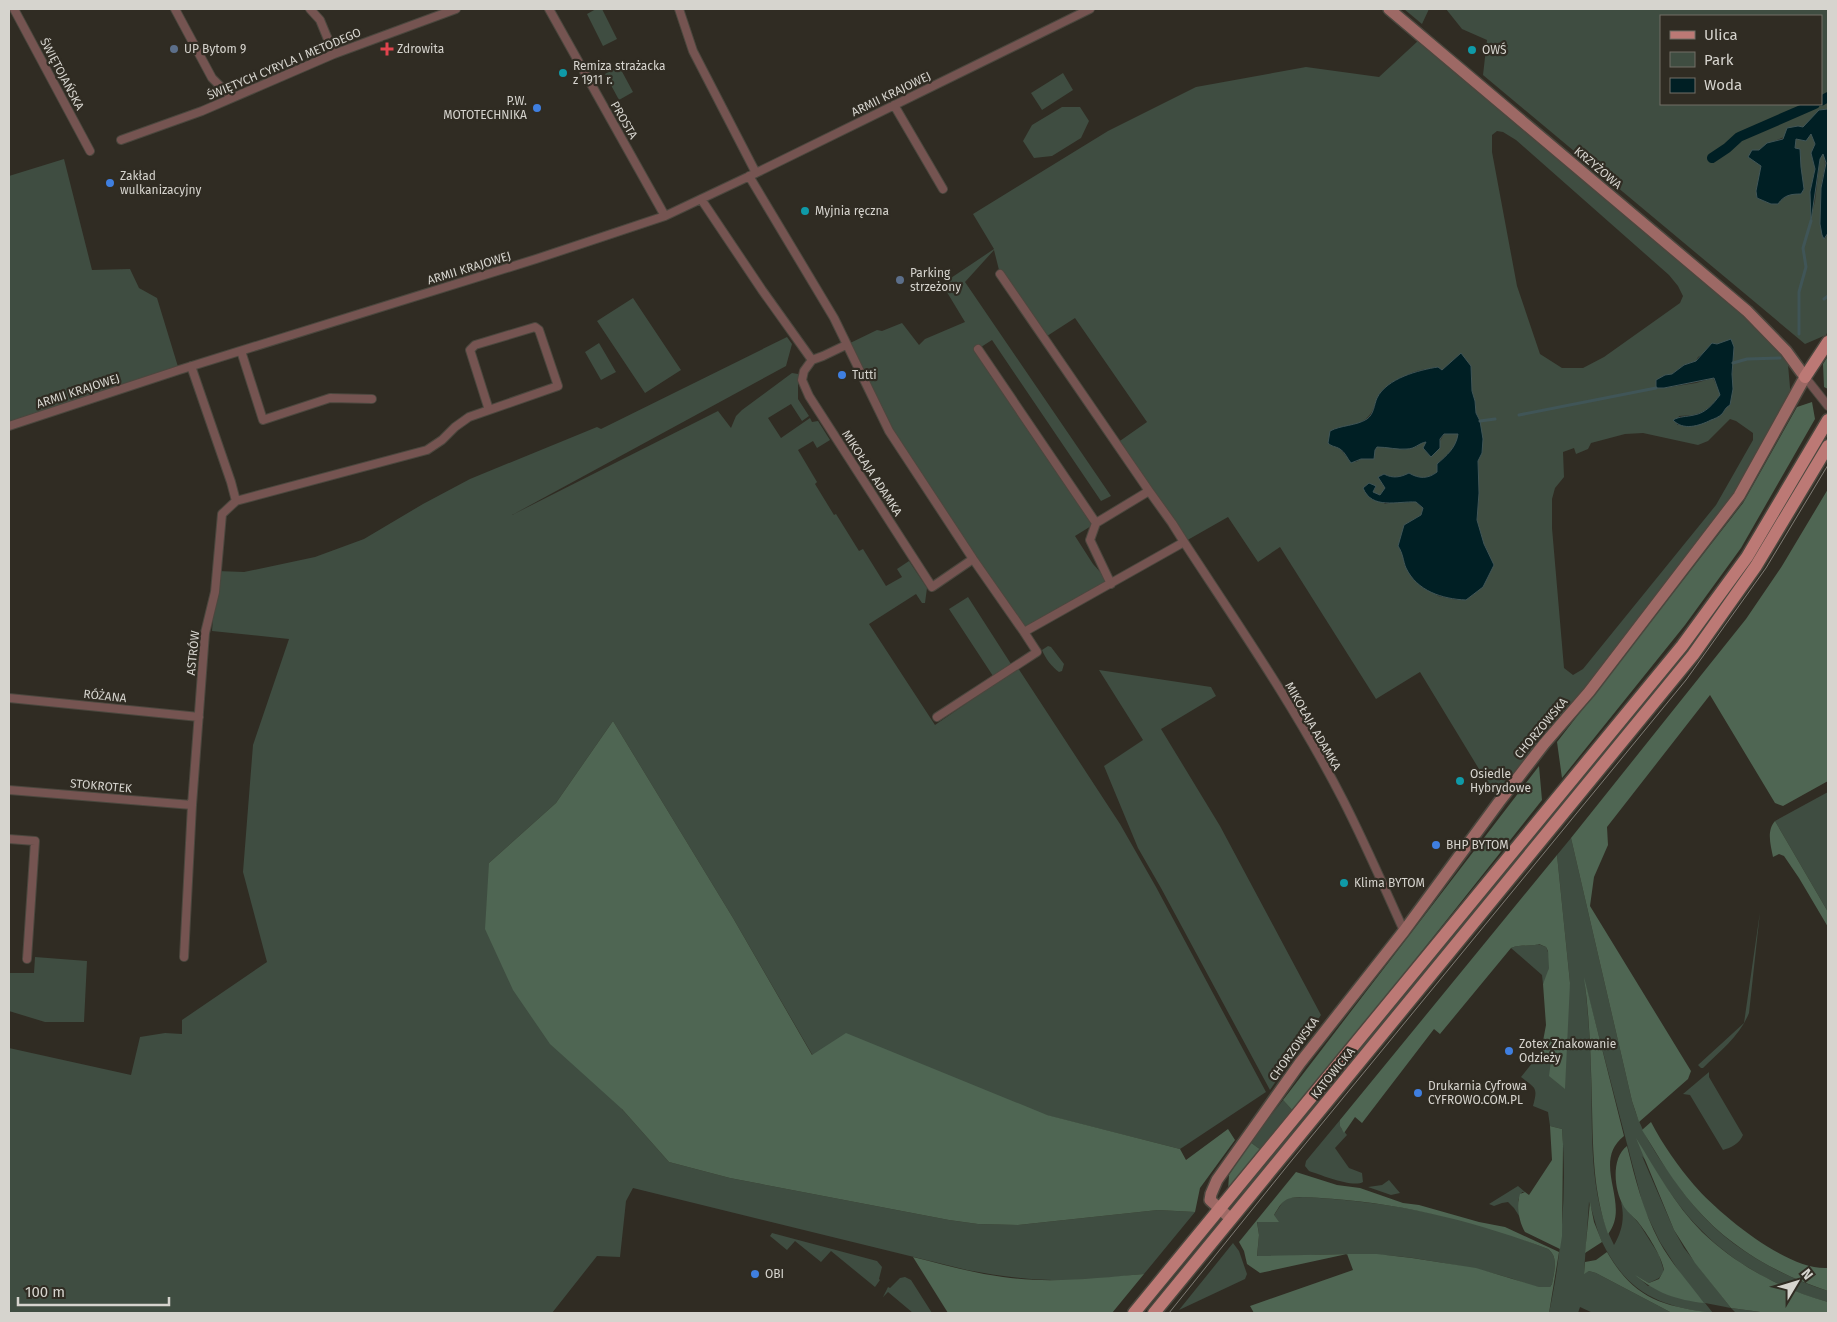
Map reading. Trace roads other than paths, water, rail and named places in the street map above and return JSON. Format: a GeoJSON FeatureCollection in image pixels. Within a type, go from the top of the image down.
{"type":"FeatureCollection","features":[{"type":"Feature","properties":{"kind":"main road"},"geometry":{"type":"LineString","coordinates":[[1805,377],[1828,342]]}},
{"type":"Feature","properties":{"kind":"main road"},"geometry":{"type":"LineString","coordinates":[[1134,1313],[1682,646],[1746,558],[1828,420]]}},
{"type":"Feature","properties":{"kind":"main road","name":"KATOWICKA"},"geometry":{"type":"LineString","coordinates":[[1154,1313],[1693,655],[1756,566],[1828,446]]}},
{"type":"Feature","properties":{"kind":"street","name":"ŚWIĘTOJAŃSKA"},"geometry":{"type":"LineString","coordinates":[[14,9],[90,151]]}},
{"type":"Feature","properties":{"kind":"street"},"geometry":{"type":"LineString","coordinates":[[175,9],[212,78],[232,98]]}},
{"type":"Feature","properties":{"kind":"street"},"geometry":{"type":"LineString","coordinates":[[310,9],[320,20],[334,54]]}},
{"type":"Feature","properties":{"kind":"street","name":"ŚWIĘTYCH CYRYLA I METODEGO"},"geometry":{"type":"LineString","coordinates":[[121,140],[202,111],[334,54],[456,9]]}},
{"type":"Feature","properties":{"kind":"street","name":"PROSTA"},"geometry":{"type":"LineString","coordinates":[[549,9],[665,216]]}},
{"type":"Feature","properties":{"kind":"street"},"geometry":{"type":"LineString","coordinates":[[679,9],[693,51],[753,175],[834,318],[889,431],[1037,652],[936,717]]}},
{"type":"Feature","properties":{"kind":"street","name":"ARMII KRAJOWEJ"},"geometry":{"type":"LineString","coordinates":[[9,426],[191,366],[536,259],[665,216],[894,105],[1072,12],[1090,9]]}},
{"type":"Feature","properties":{"kind":"street","name":"KRZYŻOWA"},"geometry":{"type":"LineString","coordinates":[[1389,9],[1732,298],[1767,330],[1786,351],[1805,377]]}},
{"type":"Feature","properties":{"kind":"street"},"geometry":{"type":"LineString","coordinates":[[894,105],[943,189]]}},
{"type":"Feature","properties":{"kind":"street"},"geometry":{"type":"LineString","coordinates":[[701,199],[812,360],[846,345]]}},
{"type":"Feature","properties":{"kind":"street","name":"MIKOŁAJA ADAMKA"},"geometry":{"type":"LineString","coordinates":[[1000,274],[1148,491],[1172,523],[1309,738],[1343,800],[1404,931]]}},
{"type":"Feature","properties":{"kind":"street"},"geometry":{"type":"LineString","coordinates":[[191,366],[232,482],[236,501],[427,450],[469,417],[490,410],[558,386],[539,330],[535,327],[475,345],[470,350],[490,410]]}},
{"type":"Feature","properties":{"kind":"street"},"geometry":{"type":"LineString","coordinates":[[978,349],[1096,523]]}},
{"type":"Feature","properties":{"kind":"street"},"geometry":{"type":"LineString","coordinates":[[241,351],[263,420],[330,398],[372,399]]}},
{"type":"Feature","properties":{"kind":"street","name":"MIKOŁAJA ADAMKA"},"geometry":{"type":"LineString","coordinates":[[812,360],[804,371],[802,380],[809,396],[932,587],[973,559]]}},
{"type":"Feature","properties":{"kind":"street"},"geometry":{"type":"LineString","coordinates":[[1805,377],[1828,406]]}},
{"type":"Feature","properties":{"kind":"street","name":"CHORZOWSKA"},"geometry":{"type":"LineString","coordinates":[[1220,1210],[1210,1200],[1210,1194],[1217,1180],[1325,1029],[1404,931],[1499,802],[1544,744],[1589,692],[1739,496],[1805,377]]}},
{"type":"Feature","properties":{"kind":"street"},"geometry":{"type":"LineString","coordinates":[[1111,584],[1090,540],[1096,523],[1148,491]]}},
{"type":"Feature","properties":{"kind":"street","name":"ASTRÓW"},"geometry":{"type":"LineString","coordinates":[[184,957],[192,805],[205,633],[215,592],[222,514],[236,501]]}},
{"type":"Feature","properties":{"kind":"street"},"geometry":{"type":"LineString","coordinates":[[1024,632],[1184,542]]}},
{"type":"Feature","properties":{"kind":"street","name":"RÓŻANA"},"geometry":{"type":"LineString","coordinates":[[9,698],[199,717]]}},
{"type":"Feature","properties":{"kind":"street","name":"STOKROTEK"},"geometry":{"type":"LineString","coordinates":[[9,790],[192,805]]}},
{"type":"Feature","properties":{"kind":"street"},"geometry":{"type":"LineString","coordinates":[[9,839],[35,841],[27,959]]}},
{"type":"Feature","properties":{"kind":"street"},"geometry":{"type":"LineString","coordinates":[[1220,1210],[1229,1222]]}},
{"type":"Feature","properties":{"kind":"water"},"geometry":{"type":"Polygon","coordinates":[[[1828,109],[1828,233],[1824,239],[1820,224],[1821,188],[1826,163],[1823,154],[1820,159],[1811,221],[1810,192],[1815,169],[1811,153],[1815,144],[1811,134],[1806,141],[1796,139],[1795,148],[1800,149],[1804,189],[1801,194],[1788,196],[1778,204],[1771,204],[1757,198],[1756,191],[1761,166],[1748,157],[1752,150],[1759,150],[1767,143],[1783,139],[1787,128],[1803,127],[1819,110],[1828,109]]]}},
{"type":"Feature","properties":{"kind":"water"},"geometry":{"type":"Polygon","coordinates":[[[1731,339],[1734,347],[1733,389],[1730,405],[1719,416],[1701,424],[1686,426],[1677,423],[1673,420],[1702,412],[1709,408],[1720,395],[1714,378],[1664,388],[1656,388],[1656,380],[1665,375],[1672,374],[1684,365],[1696,361],[1712,343],[1717,344],[1731,339]]]}},
{"type":"Feature","properties":{"kind":"water"},"geometry":{"type":"Polygon","coordinates":[[[1461,353],[1471,366],[1472,391],[1483,439],[1482,453],[1478,461],[1479,493],[1477,520],[1484,544],[1494,565],[1483,587],[1466,600],[1439,596],[1423,588],[1406,568],[1398,546],[1404,525],[1421,515],[1423,508],[1416,502],[1379,502],[1367,495],[1363,488],[1369,483],[1376,486],[1373,492],[1380,495],[1385,488],[1378,477],[1384,474],[1397,477],[1409,473],[1423,477],[1434,474],[1437,472],[1437,464],[1453,447],[1458,434],[1444,434],[1440,439],[1440,448],[1431,457],[1423,448],[1426,442],[1410,449],[1377,447],[1374,459],[1361,459],[1351,463],[1342,450],[1328,443],[1330,431],[1367,419],[1372,412],[1377,398],[1388,385],[1404,376],[1422,370],[1438,367],[1442,370],[1461,353]]]}},
{"type":"Feature","properties":{"kind":"waterway"},"geometry":{"type":"LineString","coordinates":[[1822,100],[1828,97]]}},
{"type":"Feature","properties":{"kind":"waterway"},"geometry":{"type":"LineString","coordinates":[[1712,158],[1739,137],[1813,105]]}},
{"type":"Feature","properties":{"kind":"waterway"},"geometry":{"type":"LineString","coordinates":[[1799,334],[1799,292],[1806,267],[1803,248],[1811,221]]}},
{"type":"Feature","properties":{"kind":"waterway"},"geometry":{"type":"LineString","coordinates":[[1824,299],[1828,296]]}},
{"type":"Feature","properties":{"kind":"waterway"},"geometry":{"type":"LineString","coordinates":[[1733,363],[1747,359],[1780,358]]}},
{"type":"Feature","properties":{"kind":"waterway"},"geometry":{"type":"LineString","coordinates":[[1519,415],[1656,388]]}},
{"type":"Feature","properties":{"kind":"waterway"},"geometry":{"type":"LineString","coordinates":[[1480,421],[1495,419]]}},
{"type":"Feature","properties":{"kind":"tram line"},"geometry":{"type":"LineString","coordinates":[[1169,1313],[1686,680],[1766,568],[1828,465]]}},
{"type":"Feature","properties":{"kind":"place","name":"UP Bytom 9"},"geometry":{"type":"Point","coordinates":[174,49]}},
{"type":"Feature","properties":{"kind":"place","name":"Zdrowita"},"geometry":{"type":"Point","coordinates":[387,49]}},
{"type":"Feature","properties":{"kind":"place","name":"OWŚ"},"geometry":{"type":"Point","coordinates":[1472,50]}},
{"type":"Feature","properties":{"kind":"place","name":"Remiza strażacka z 1911 r."},"geometry":{"type":"Point","coordinates":[563,73]}},
{"type":"Feature","properties":{"kind":"place","name":"P.W. MOTOTECHNIKA"},"geometry":{"type":"Point","coordinates":[537,108]}},
{"type":"Feature","properties":{"kind":"place","name":"Zakład wulkanizacyjny"},"geometry":{"type":"Point","coordinates":[110,183]}},
{"type":"Feature","properties":{"kind":"place","name":"Myjnia ręczna"},"geometry":{"type":"Point","coordinates":[805,211]}},
{"type":"Feature","properties":{"kind":"place","name":"Parking strzeżony"},"geometry":{"type":"Point","coordinates":[900,280]}},
{"type":"Feature","properties":{"kind":"place","name":"Tutti"},"geometry":{"type":"Point","coordinates":[842,375]}},
{"type":"Feature","properties":{"kind":"place","name":"Osiedle Hybrydowe"},"geometry":{"type":"Point","coordinates":[1460,781]}},
{"type":"Feature","properties":{"kind":"place","name":"BHP BYTOM"},"geometry":{"type":"Point","coordinates":[1436,845]}},
{"type":"Feature","properties":{"kind":"place","name":"Klima BYTOM"},"geometry":{"type":"Point","coordinates":[1344,883]}},
{"type":"Feature","properties":{"kind":"place","name":"Zotex Znakowanie Odzieży"},"geometry":{"type":"Point","coordinates":[1509,1051]}},
{"type":"Feature","properties":{"kind":"place","name":"Drukarnia Cyfrowa CYFROWO.COM.PL"},"geometry":{"type":"Point","coordinates":[1418,1093]}},
{"type":"Feature","properties":{"kind":"place","name":"OBI"},"geometry":{"type":"Point","coordinates":[755,1274]}}]}
